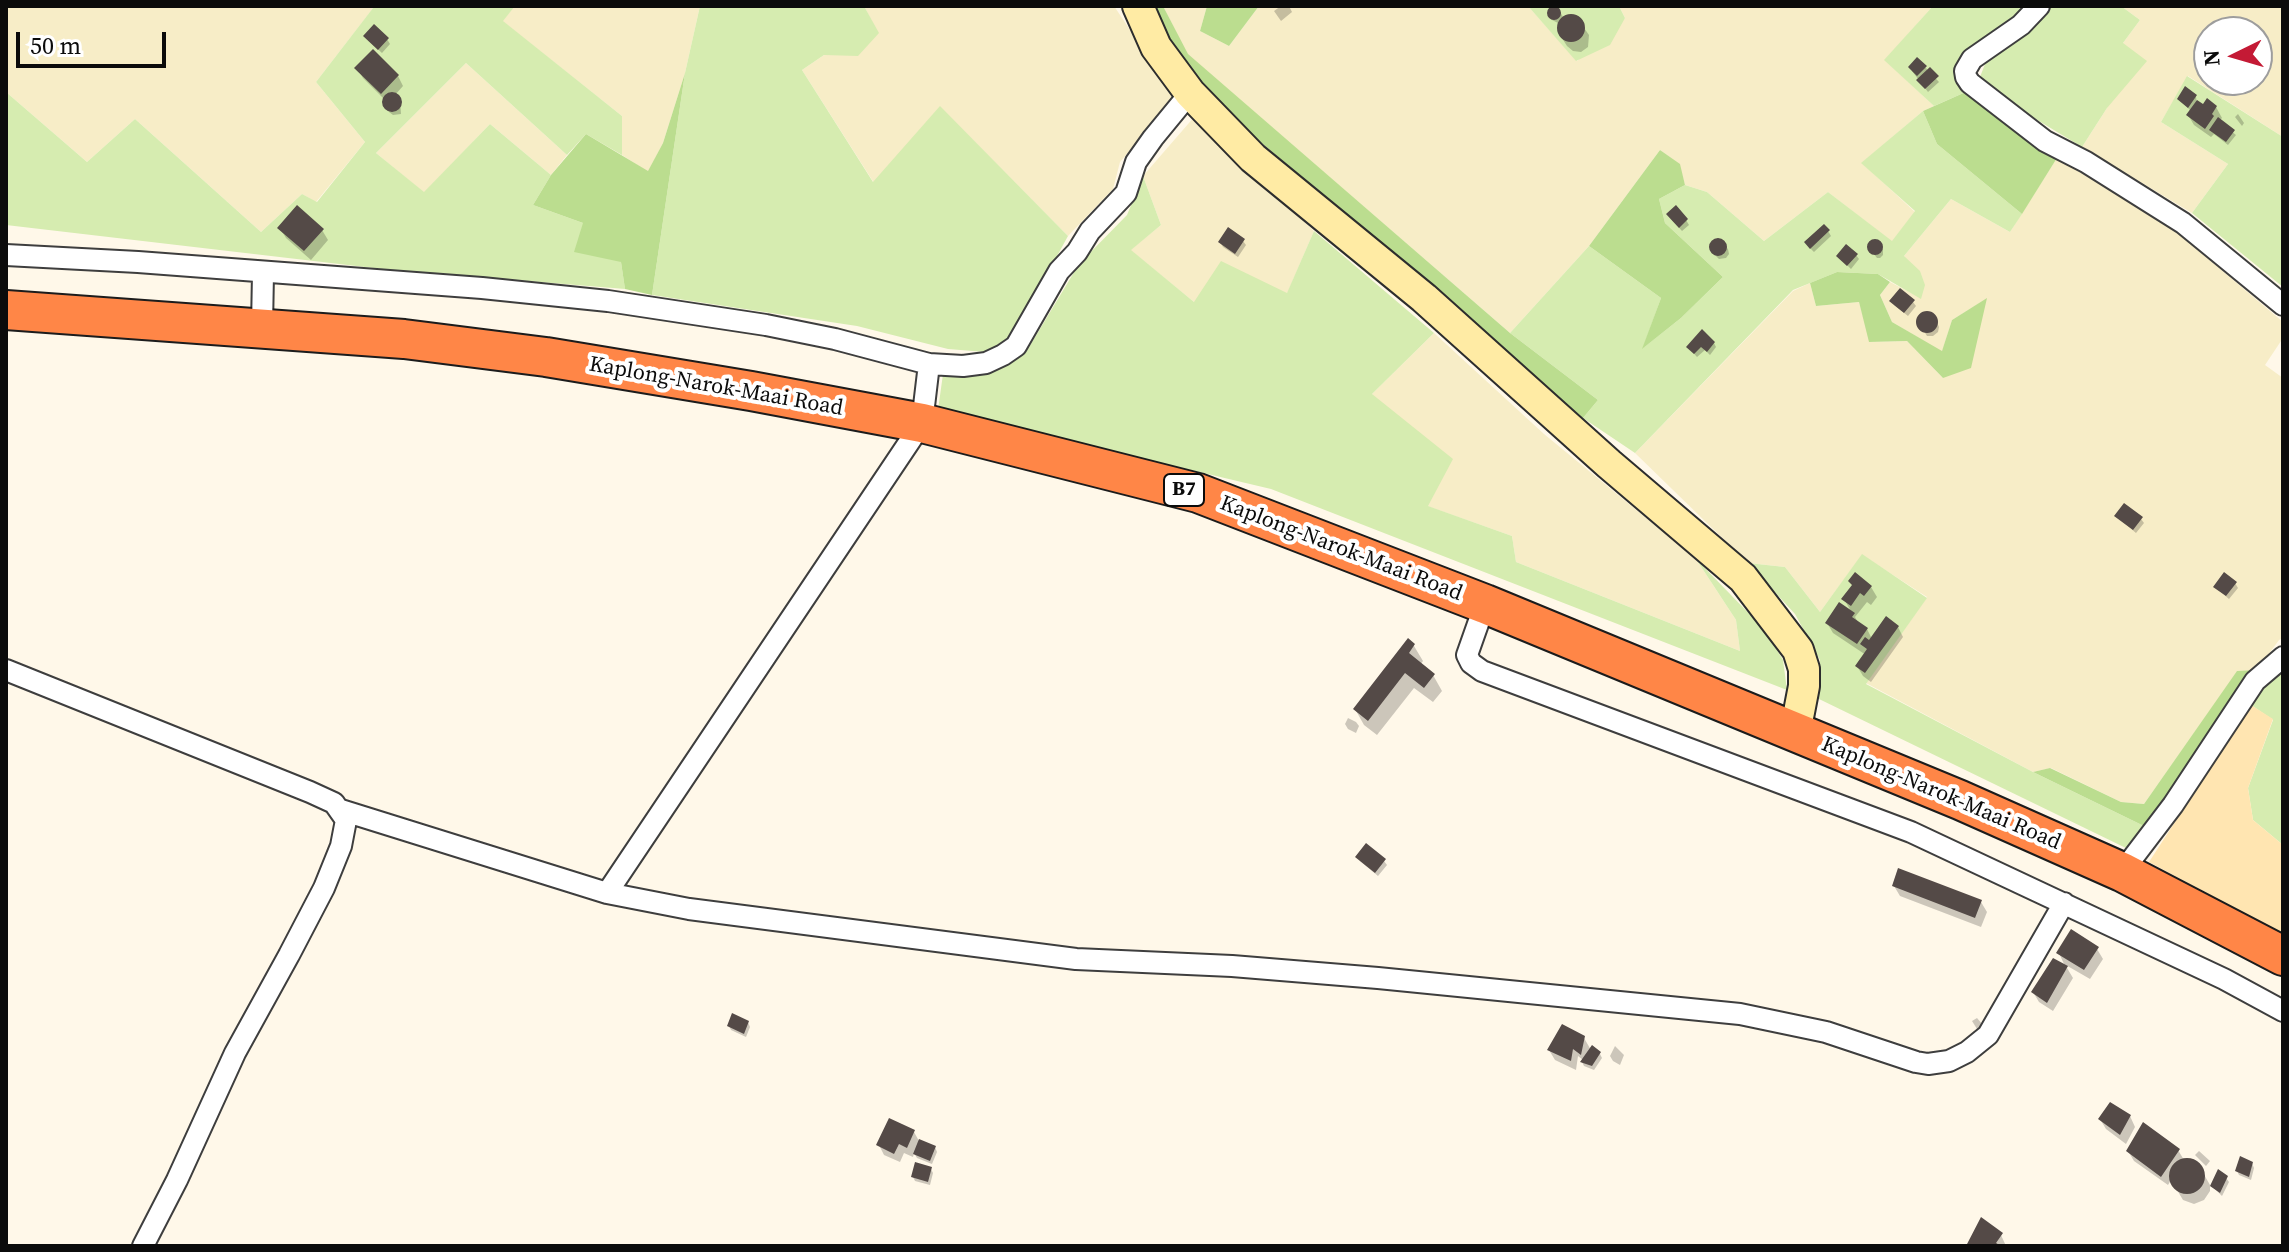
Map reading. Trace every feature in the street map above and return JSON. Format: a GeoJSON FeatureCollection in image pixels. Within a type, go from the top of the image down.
{"type":"FeatureCollection","features":[{"type":"Feature","properties":{"kind":"highway","name":"Kaplong-Narok-Maai Road"},"geometry":{"type":"LineString","coordinates":[[6,310],[404,339],[546,357],[922,423],[1198,493],[1485,604],[1960,800],[2122,872],[2283,956]]}},
{"type":"Feature","properties":{"kind":"street"},"geometry":{"type":"LineString","coordinates":[[1138,6],[1156,47],[1190,93],[1253,158],[1424,298],[1609,464],[1743,578],[1798,650],[1804,669],[1804,686],[1795,733]]}},
{"type":"Feature","properties":{"kind":"street"},"geometry":{"type":"LineString","coordinates":[[2039,6],[2021,25],[1972,59],[1965,71],[1970,83],[2045,141],[2086,162],[2183,223],[2283,305]]}},
{"type":"Feature","properties":{"kind":"street"},"geometry":{"type":"LineString","coordinates":[[6,255],[482,288],[608,301],[808,333],[929,364],[963,366],[986,363],[1016,346],[1059,271],[1077,252],[1090,231],[1126,193],[1136,162],[1190,93]]}},
{"type":"Feature","properties":{"kind":"street"},"geometry":{"type":"LineString","coordinates":[[262,327],[263,273]]}},
{"type":"Feature","properties":{"kind":"street"},"geometry":{"type":"LineString","coordinates":[[607,893],[922,423],[929,364]]}},
{"type":"Feature","properties":{"kind":"street"},"geometry":{"type":"LineString","coordinates":[[1485,604],[1467,655],[1471,663],[1482,671],[1911,832],[2224,979],[2283,1011]]}},
{"type":"Feature","properties":{"kind":"street"},"geometry":{"type":"LineString","coordinates":[[2122,872],[2173,805],[2255,681],[2283,657]]}},
{"type":"Feature","properties":{"kind":"street"},"geometry":{"type":"LineString","coordinates":[[6,670],[310,792],[334,803],[346,820],[341,846],[324,888],[235,1053],[143,1246]]}},
{"type":"Feature","properties":{"kind":"street"},"geometry":{"type":"LineString","coordinates":[[341,810],[607,893],[689,909],[1076,959],[1291,970],[1740,1014],[1826,1032],[1928,1064],[1949,1061],[1967,1052],[1988,1035],[2064,903]]}},
{"type":"Feature","properties":{"kind":"shaded area"},"geometry":{"type":"Polygon","coordinates":[[[6,6],[372,6],[316,82],[365,142],[316,202],[302,194],[261,232],[135,119],[87,162],[6,92],[6,6]]]}},
{"type":"Feature","properties":{"kind":"shaded area"},"geometry":{"type":"Polygon","coordinates":[[[515,6],[700,6],[685,73],[663,143],[648,172],[622,155],[622,116],[502,21],[515,6]]]}},
{"type":"Feature","properties":{"kind":"shaded area"},"geometry":{"type":"Polygon","coordinates":[[[864,6],[1114,6],[1175,97],[1120,162],[1113,189],[1068,236],[940,107],[874,183],[802,70],[824,55],[878,33],[864,6]]]}},
{"type":"Feature","properties":{"kind":"shaded area"},"geometry":{"type":"Polygon","coordinates":[[[1163,6],[1207,6],[1200,31],[1229,46],[1259,6],[1528,6],[1577,61],[1625,18],[1619,6],[1933,6],[1885,60],[1934,106],[1923,111],[1862,163],[1915,212],[1892,242],[1828,192],[1764,241],[1707,192],[1685,185],[1679,164],[1660,150],[1589,246],[1510,333],[1187,54],[1163,6]]]}},
{"type":"Feature","properties":{"kind":"shaded area"},"geometry":{"type":"Polygon","coordinates":[[[2121,6],[2283,6],[2283,137],[2219,96],[2273,96],[2273,16],[2193,16],[2193,79],[2188,76],[2161,122],[2228,164],[2192,213],[2082,147],[2107,108],[2123,43],[2140,20],[2121,6]]]}},
{"type":"Feature","properties":{"kind":"shaded area"},"geometry":{"type":"Polygon","coordinates":[[[466,63],[567,155],[551,175],[490,124],[424,193],[376,153],[466,63]]]}},
{"type":"Feature","properties":{"kind":"shaded area"},"geometry":{"type":"Polygon","coordinates":[[[1195,116],[1314,231],[1287,294],[1194,302],[1130,250],[1161,225],[1143,176],[1195,116]]]}},
{"type":"Feature","properties":{"kind":"shaded area"},"geometry":{"type":"Polygon","coordinates":[[[2057,158],[2174,230],[2283,322],[2283,338],[2265,365],[2283,378],[2283,638],[2257,670],[2237,672],[2144,804],[2121,802],[2051,768],[2033,772],[1866,683],[1927,597],[1862,555],[1820,612],[1785,567],[1748,563],[1635,453],[1793,291],[1810,283],[1816,306],[1859,302],[1870,342],[1907,341],[1943,378],[1986,299],[1952,320],[1942,352],[1892,322],[1880,295],[1890,282],[1921,298],[1904,256],[1951,199],[2010,232],[2057,158]]]}},
{"type":"Feature","properties":{"kind":"shaded area"},"geometry":{"type":"Polygon","coordinates":[[[1434,333],[1544,434],[1696,559],[1736,620],[1740,651],[1516,562],[1512,536],[1427,506],[1372,394],[1434,333]]]}},
{"type":"Feature","properties":{"kind":"green space"},"geometry":{"type":"Polygon","coordinates":[[[372,6],[515,6],[503,21],[622,116],[622,155],[586,134],[567,155],[466,63],[376,153],[424,192],[490,124],[551,175],[533,205],[583,223],[621,262],[625,289],[382,269],[6,225],[6,92],[87,162],[135,119],[261,232],[302,194],[317,202],[365,142],[316,82],[372,6]]]}},
{"type":"Feature","properties":{"kind":"green space"},"geometry":{"type":"Polygon","coordinates":[[[700,6],[864,6],[879,33],[858,56],[824,55],[802,70],[873,182],[940,106],[1068,236],[1011,340],[985,352],[948,349],[857,326],[652,295],[685,73],[700,6]]]}},
{"type":"Feature","properties":{"kind":"green space"},"geometry":{"type":"Polygon","coordinates":[[[1145,6],[1163,6],[1188,54],[1510,333],[1598,400],[1583,418],[1194,85],[1145,6]]]}},
{"type":"Feature","properties":{"kind":"green space"},"geometry":{"type":"Polygon","coordinates":[[[1207,6],[1259,6],[1229,46],[1200,31],[1207,6]]]}},
{"type":"Feature","properties":{"kind":"green space"},"geometry":{"type":"Polygon","coordinates":[[[1528,6],[1619,6],[1625,18],[1610,45],[1576,61],[1528,6]]]}},
{"type":"Feature","properties":{"kind":"green space"},"geometry":{"type":"Polygon","coordinates":[[[1933,6],[2029,6],[2015,21],[1962,54],[1958,73],[1968,91],[1934,106],[1884,60],[1933,6]]]}},
{"type":"Feature","properties":{"kind":"green space"},"geometry":{"type":"Polygon","coordinates":[[[2048,6],[2121,6],[2140,20],[2123,43],[2147,61],[2107,108],[2082,147],[1986,89],[1980,77],[1985,64],[2019,38],[2048,6]]]}},
{"type":"Feature","properties":{"kind":"green space"},"geometry":{"type":"Polygon","coordinates":[[[685,73],[652,295],[625,289],[621,262],[574,252],[583,223],[533,205],[551,175],[586,134],[648,171],[663,143],[685,73]]]}},
{"type":"Feature","properties":{"kind":"green space"},"geometry":{"type":"Polygon","coordinates":[[[2187,76],[2193,80],[2193,96],[2218,96],[2283,137],[2283,287],[2192,213],[2228,164],[2161,122],[2187,76]]]}},
{"type":"Feature","properties":{"kind":"green space"},"geometry":{"type":"Polygon","coordinates":[[[1968,91],[2057,158],[2022,214],[1937,144],[1923,111],[1968,91]]]}},
{"type":"Feature","properties":{"kind":"green space"},"geometry":{"type":"Polygon","coordinates":[[[1923,111],[1937,144],[2022,214],[2010,232],[1951,199],[1904,256],[1920,271],[1925,285],[1921,299],[1878,274],[1837,272],[1793,290],[1635,453],[1583,418],[1598,400],[1510,333],[1589,246],[1661,298],[1643,348],[1681,318],[1723,277],[1665,223],[1659,199],[1685,185],[1707,192],[1764,241],[1828,192],[1892,241],[1915,211],[1861,163],[1923,111]]]}},
{"type":"Feature","properties":{"kind":"green space"},"geometry":{"type":"Polygon","coordinates":[[[1660,150],[1680,164],[1685,185],[1659,199],[1665,223],[1723,277],[1681,318],[1642,349],[1661,298],[1589,246],[1660,150]]]}},
{"type":"Feature","properties":{"kind":"green space"},"geometry":{"type":"Polygon","coordinates":[[[1143,176],[1161,225],[1131,250],[1194,302],[1221,261],[1287,293],[1314,231],[1434,333],[1372,394],[1453,459],[1428,506],[1512,536],[1516,562],[1740,651],[1736,620],[1696,559],[1765,630],[1783,660],[1787,690],[1271,489],[938,410],[943,374],[989,374],[1026,352],[1079,264],[1127,215],[1143,176]]]}},
{"type":"Feature","properties":{"kind":"green space"},"geometry":{"type":"Polygon","coordinates":[[[1837,272],[1878,274],[1890,282],[1880,295],[1892,322],[1942,351],[1952,320],[1987,298],[1971,368],[1943,378],[1907,341],[1869,342],[1859,302],[1816,306],[1810,283],[1837,272]]]}},
{"type":"Feature","properties":{"kind":"green space"},"geometry":{"type":"Polygon","coordinates":[[[1862,554],[1927,598],[1866,684],[2033,772],[2146,827],[2128,849],[1819,699],[1820,660],[1795,614],[1748,563],[1785,567],[1820,612],[1862,554]]]}},
{"type":"Feature","properties":{"kind":"green space"},"geometry":{"type":"Polygon","coordinates":[[[2283,667],[2283,845],[2253,820],[2248,788],[2273,720],[2251,705],[2277,670],[2283,667]]]}},
{"type":"Feature","properties":{"kind":"green space"},"geometry":{"type":"Polygon","coordinates":[[[2257,670],[2146,827],[2033,772],[2050,768],[2121,802],[2144,804],[2237,671],[2257,670]]]}},
{"type":"Feature","properties":{"kind":"sand"},"geometry":{"type":"Polygon","coordinates":[[[2251,705],[2273,719],[2248,788],[2253,820],[2283,845],[2283,934],[2149,862],[2251,705]]]}},
{"type":"Feature","properties":{"kind":"building"},"geometry":{"type":"Polygon","coordinates":[[[1554,6],[1561,13],[1554,20],[1547,13],[1554,6]]]}},
{"type":"Feature","properties":{"kind":"building"},"geometry":{"type":"Polygon","coordinates":[[[1571,14],[1581,18],[1585,28],[1581,38],[1571,42],[1561,38],[1557,28],[1561,18],[1571,14]]]}},
{"type":"Feature","properties":{"kind":"building"},"geometry":{"type":"Polygon","coordinates":[[[374,24],[389,38],[378,50],[363,36],[374,24]]]}},
{"type":"Feature","properties":{"kind":"building"},"geometry":{"type":"Polygon","coordinates":[[[373,49],[399,75],[381,94],[354,68],[373,49]]]}},
{"type":"Feature","properties":{"kind":"building"},"geometry":{"type":"Polygon","coordinates":[[[1917,57],[1927,66],[1917,76],[1908,67],[1917,57]]]}},
{"type":"Feature","properties":{"kind":"building"},"geometry":{"type":"Polygon","coordinates":[[[1930,67],[1939,76],[1925,89],[1916,80],[1930,67]]]}},
{"type":"Feature","properties":{"kind":"building"},"geometry":{"type":"Polygon","coordinates":[[[2185,86],[2196,96],[2188,108],[2177,99],[2185,86]]]}},
{"type":"Feature","properties":{"kind":"building"},"geometry":{"type":"Polygon","coordinates":[[[392,92],[399,95],[402,102],[399,109],[392,112],[385,109],[382,102],[385,95],[392,92]]]}},
{"type":"Feature","properties":{"kind":"building"},"geometry":{"type":"Polygon","coordinates":[[[2207,98],[2217,106],[2205,129],[2186,115],[2197,100],[2203,104],[2207,98]]]}},
{"type":"Feature","properties":{"kind":"building"},"geometry":{"type":"Polygon","coordinates":[[[2218,117],[2235,130],[2226,142],[2209,130],[2218,117]]]}},
{"type":"Feature","properties":{"kind":"building"},"geometry":{"type":"Polygon","coordinates":[[[297,205],[324,229],[304,251],[277,228],[297,205]]]}},
{"type":"Feature","properties":{"kind":"building"},"geometry":{"type":"Polygon","coordinates":[[[1676,205],[1688,219],[1679,228],[1666,214],[1676,205]]]}},
{"type":"Feature","properties":{"kind":"building"},"geometry":{"type":"Polygon","coordinates":[[[1824,224],[1830,230],[1810,249],[1804,242],[1824,224]]]}},
{"type":"Feature","properties":{"kind":"building"},"geometry":{"type":"Polygon","coordinates":[[[1228,227],[1245,239],[1235,254],[1218,242],[1228,227]]]}},
{"type":"Feature","properties":{"kind":"building"},"geometry":{"type":"Polygon","coordinates":[[[1714,238],[1722,238],[1727,247],[1725,254],[1714,256],[1709,251],[1709,243],[1714,238]]]}},
{"type":"Feature","properties":{"kind":"building"},"geometry":{"type":"Polygon","coordinates":[[[1875,239],[1883,247],[1875,255],[1867,247],[1875,239]]]}},
{"type":"Feature","properties":{"kind":"building"},"geometry":{"type":"Polygon","coordinates":[[[1846,244],[1858,254],[1847,266],[1836,256],[1846,244]]]}},
{"type":"Feature","properties":{"kind":"building"},"geometry":{"type":"Polygon","coordinates":[[[1900,288],[1915,300],[1904,313],[1889,301],[1900,288]]]}},
{"type":"Feature","properties":{"kind":"building"},"geometry":{"type":"Polygon","coordinates":[[[1927,311],[1935,314],[1938,322],[1935,330],[1927,333],[1919,330],[1916,322],[1919,314],[1927,311]]]}},
{"type":"Feature","properties":{"kind":"building"},"geometry":{"type":"Polygon","coordinates":[[[1702,329],[1715,342],[1707,352],[1701,347],[1694,354],[1686,347],[1702,329]]]}},
{"type":"Feature","properties":{"kind":"building"},"geometry":{"type":"Polygon","coordinates":[[[2124,503],[2143,517],[2133,530],[2114,516],[2124,503]]]}},
{"type":"Feature","properties":{"kind":"building"},"geometry":{"type":"Polygon","coordinates":[[[1855,572],[1872,586],[1864,596],[1860,593],[1851,606],[1841,599],[1852,585],[1848,581],[1855,572]]]}},
{"type":"Feature","properties":{"kind":"building"},"geometry":{"type":"Polygon","coordinates":[[[2224,572],[2237,582],[2226,596],[2213,587],[2224,572]]]}},
{"type":"Feature","properties":{"kind":"building"},"geometry":{"type":"Polygon","coordinates":[[[1839,602],[1855,613],[1852,617],[1868,628],[1857,644],[1825,623],[1839,602]]]}},
{"type":"Feature","properties":{"kind":"building"},"geometry":{"type":"Polygon","coordinates":[[[1886,616],[1899,626],[1865,673],[1855,666],[1867,649],[1860,644],[1865,637],[1869,640],[1886,616]]]}},
{"type":"Feature","properties":{"kind":"building"},"geometry":{"type":"Polygon","coordinates":[[[1408,638],[1415,644],[1409,653],[1435,674],[1424,688],[1405,673],[1368,721],[1353,709],[1408,638]]]}},
{"type":"Feature","properties":{"kind":"building"},"geometry":{"type":"Polygon","coordinates":[[[1366,843],[1386,859],[1375,873],[1355,857],[1366,843]]]}},
{"type":"Feature","properties":{"kind":"building"},"geometry":{"type":"Polygon","coordinates":[[[1898,868],[1982,900],[1975,918],[1892,886],[1898,868]]]}},
{"type":"Feature","properties":{"kind":"building"},"geometry":{"type":"Polygon","coordinates":[[[2071,929],[2099,947],[2084,970],[2056,953],[2071,929]]]}},
{"type":"Feature","properties":{"kind":"building"},"geometry":{"type":"Polygon","coordinates":[[[2053,958],[2068,966],[2047,1003],[2031,992],[2053,958]]]}},
{"type":"Feature","properties":{"kind":"building"},"geometry":{"type":"Polygon","coordinates":[[[732,1013],[749,1021],[744,1034],[727,1026],[732,1013]]]}},
{"type":"Feature","properties":{"kind":"building"},"geometry":{"type":"Polygon","coordinates":[[[1562,1024],[1585,1036],[1581,1055],[1573,1049],[1571,1061],[1547,1050],[1562,1024]]]}},
{"type":"Feature","properties":{"kind":"building"},"geometry":{"type":"Polygon","coordinates":[[[1592,1045],[1601,1052],[1592,1066],[1580,1062],[1592,1045]]]}},
{"type":"Feature","properties":{"kind":"building"},"geometry":{"type":"Polygon","coordinates":[[[2110,1102],[2131,1115],[2120,1135],[2098,1119],[2110,1102]]]}},
{"type":"Feature","properties":{"kind":"building"},"geometry":{"type":"Polygon","coordinates":[[[889,1118],[915,1130],[907,1148],[899,1144],[894,1154],[876,1145],[889,1118]]]}},
{"type":"Feature","properties":{"kind":"building"},"geometry":{"type":"Polygon","coordinates":[[[2143,1122],[2180,1149],[2161,1177],[2126,1151],[2143,1122]]]}},
{"type":"Feature","properties":{"kind":"building"},"geometry":{"type":"Polygon","coordinates":[[[919,1139],[936,1146],[930,1161],[913,1154],[919,1139]]]}},
{"type":"Feature","properties":{"kind":"building"},"geometry":{"type":"Polygon","coordinates":[[[2240,1156],[2253,1162],[2249,1177],[2235,1171],[2240,1156]]]}},
{"type":"Feature","properties":{"kind":"building"},"geometry":{"type":"Polygon","coordinates":[[[2187,1158],[2200,1163],[2205,1176],[2200,1189],[2187,1194],[2174,1189],[2169,1176],[2174,1163],[2187,1158]]]}},
{"type":"Feature","properties":{"kind":"building"},"geometry":{"type":"Polygon","coordinates":[[[915,1162],[932,1167],[928,1182],[911,1177],[915,1162]]]}},
{"type":"Feature","properties":{"kind":"building"},"geometry":{"type":"Polygon","coordinates":[[[2218,1169],[2228,1176],[2220,1193],[2210,1186],[2218,1169]]]}},
{"type":"Feature","properties":{"kind":"building"},"geometry":{"type":"Polygon","coordinates":[[[1981,1217],[2003,1233],[1996,1243],[2001,1246],[1966,1246],[1981,1217]]]}}]}
